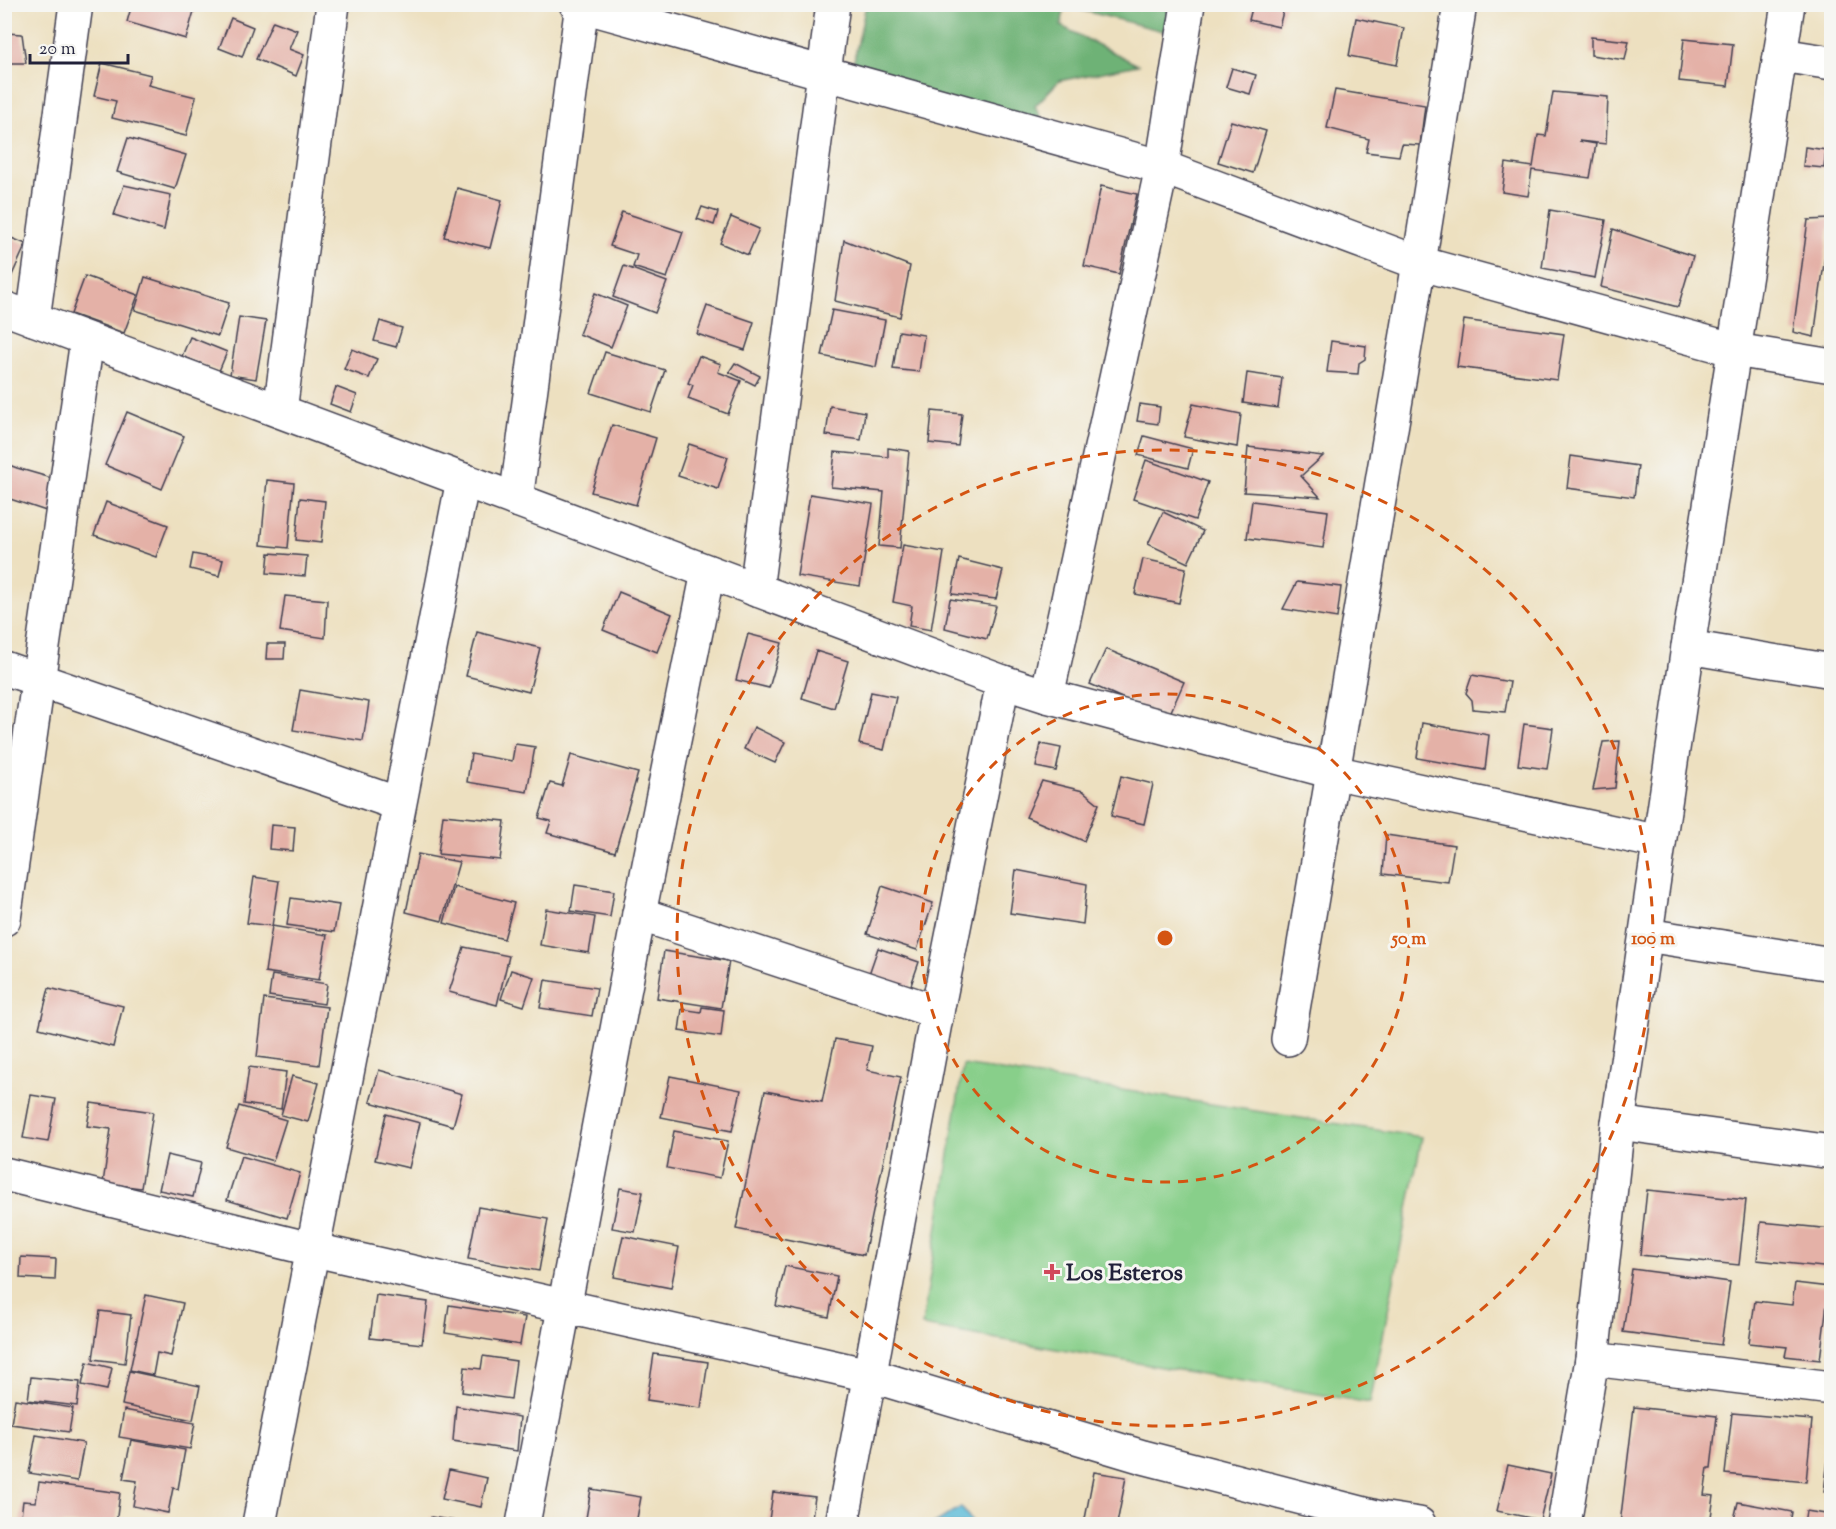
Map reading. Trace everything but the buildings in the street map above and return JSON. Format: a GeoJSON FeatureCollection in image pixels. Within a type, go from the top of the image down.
{"type":"FeatureCollection","features":[{"type":"Feature","properties":{"kind":"street"},"geometry":{"type":"LineString","coordinates":[[76,4],[19,314],[1003,682],[1047,696],[1333,772],[1659,842]]}},
{"type":"Feature","properties":{"kind":"street"},"geometry":{"type":"LineString","coordinates":[[280,411],[333,4]]}},
{"type":"Feature","properties":{"kind":"street"},"geometry":{"type":"LineString","coordinates":[[756,590],[833,4]]}},
{"type":"Feature","properties":{"kind":"street"},"geometry":{"type":"LineString","coordinates":[[1047,696],[1162,167],[1188,4]]}},
{"type":"Feature","properties":{"kind":"street"},"geometry":{"type":"LineString","coordinates":[[1288,1039],[1419,263],[1460,4]]}},
{"type":"Feature","properties":{"kind":"street"},"geometry":{"type":"LineString","coordinates":[[1564,1524],[1592,1359],[1618,1123],[1659,842],[1788,4]]}},
{"type":"Feature","properties":{"kind":"street"},"geometry":{"type":"LineString","coordinates":[[516,500],[580,5],[1162,167],[1419,263],[1735,350],[1832,366]]}},
{"type":"Feature","properties":{"kind":"street"},"geometry":{"type":"LineString","coordinates":[[1781,55],[1832,63]]}},
{"type":"Feature","properties":{"kind":"street"},"geometry":{"type":"LineString","coordinates":[[4,919],[87,340]]}},
{"type":"Feature","properties":{"kind":"street"},"geometry":{"type":"LineString","coordinates":[[259,1524],[315,1250],[463,480]]}},
{"type":"Feature","properties":{"kind":"street"},"geometry":{"type":"LineString","coordinates":[[523,1524],[639,914],[708,572]]}},
{"type":"Feature","properties":{"kind":"street"},"geometry":{"type":"LineString","coordinates":[[1688,647],[1832,671]]}},
{"type":"Feature","properties":{"kind":"street"},"geometry":{"type":"LineString","coordinates":[[4,668],[399,804]]}},
{"type":"Feature","properties":{"kind":"street"},"geometry":{"type":"LineString","coordinates":[[842,1524],[937,1012],[1003,682]]}},
{"type":"Feature","properties":{"kind":"street"},"geometry":{"type":"LineString","coordinates":[[639,914],[937,1012]]}},
{"type":"Feature","properties":{"kind":"street"},"geometry":{"type":"LineString","coordinates":[[1646,935],[1832,964]]}},
{"type":"Feature","properties":{"kind":"street"},"geometry":{"type":"LineString","coordinates":[[1618,1123],[1832,1152]]}},
{"type":"Feature","properties":{"kind":"street"},"geometry":{"type":"LineString","coordinates":[[4,1174],[315,1250],[869,1375],[1143,1457],[1380,1521],[1419,1524]]}},
{"type":"Feature","properties":{"kind":"street"},"geometry":{"type":"LineString","coordinates":[[1592,1359],[1832,1388]]}},
{"type":"Feature","properties":{"kind":"green space"},"geometry":{"type":"Polygon","coordinates":[[[866,5],[1165,5],[1178,35],[1065,6],[1061,26],[1138,65],[1059,81],[1035,106],[1046,126],[851,74],[866,5]]]}},
{"type":"Feature","properties":{"kind":"green space"},"geometry":{"type":"Polygon","coordinates":[[[963,1065],[1422,1137],[1370,1403],[922,1326],[963,1065]]]}},
{"type":"Feature","properties":{"kind":"water"},"geometry":{"type":"Polygon","coordinates":[[[961,1507],[974,1524],[933,1524],[961,1507]]]}},
{"type":"Feature","properties":{"kind":"place","name":"Los Esteros"},"geometry":{"type":"Point","coordinates":[1052,1272]}}]}
